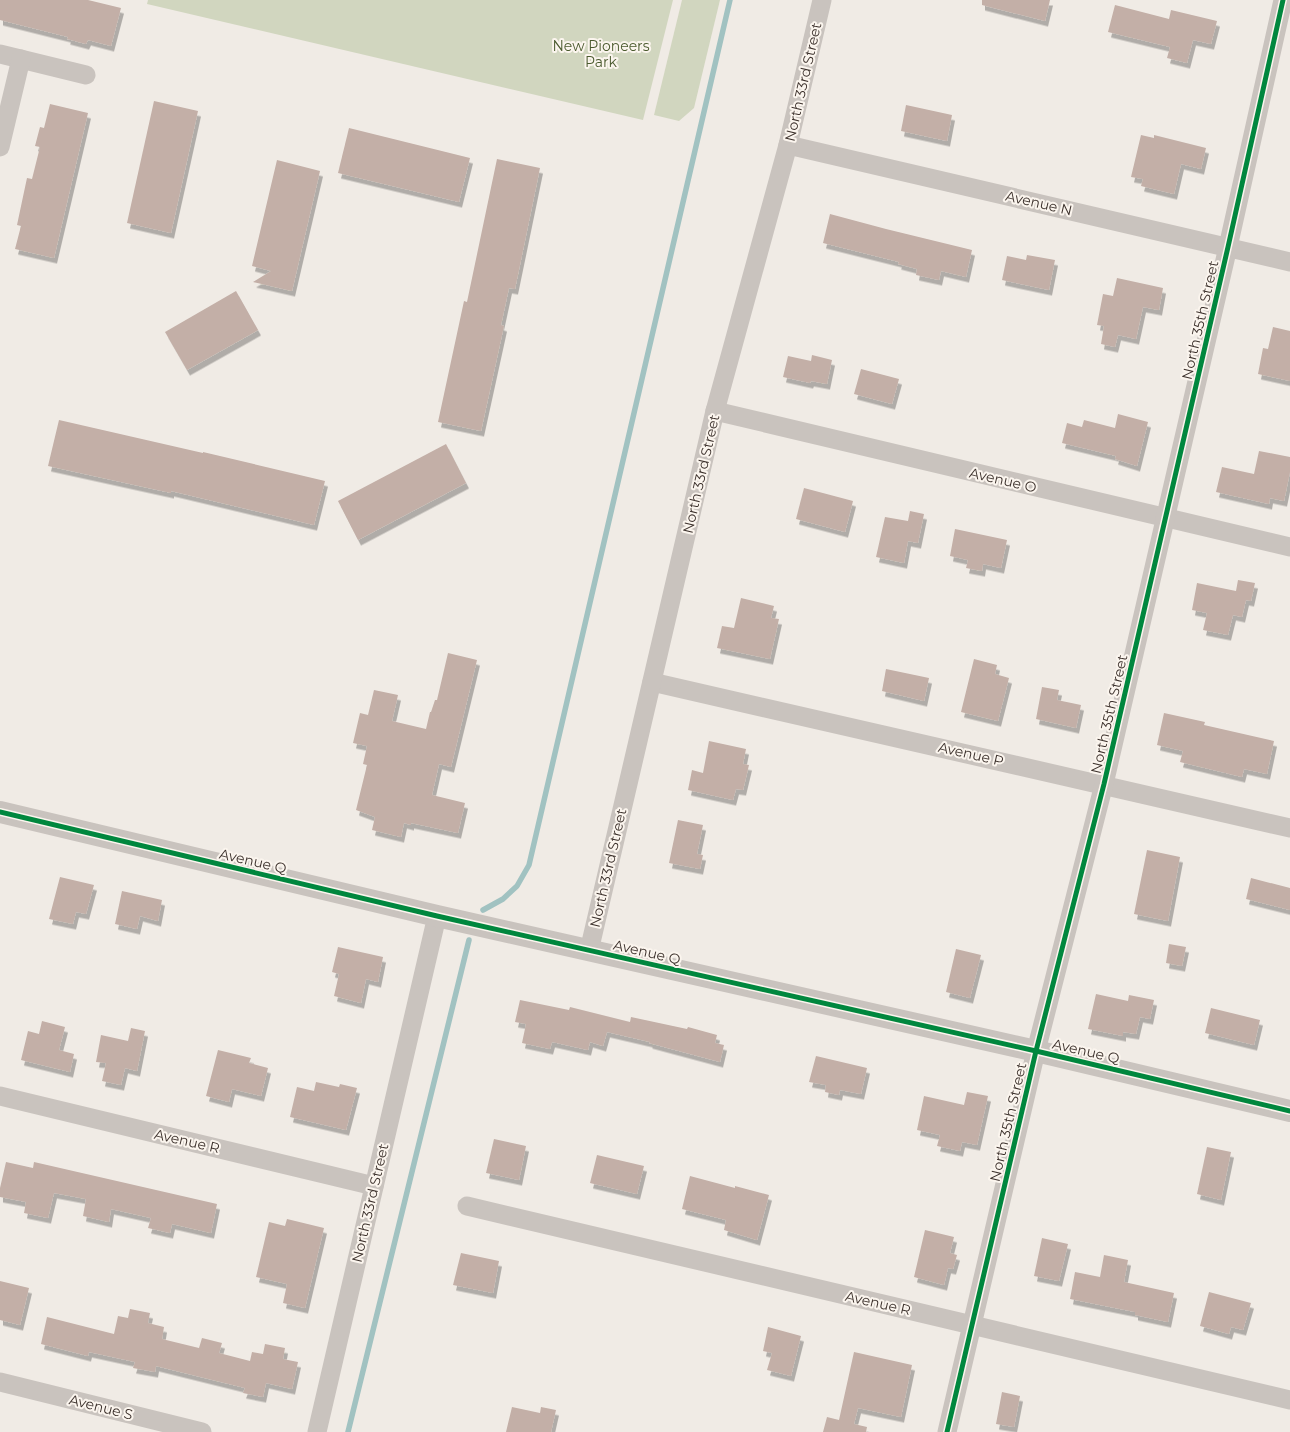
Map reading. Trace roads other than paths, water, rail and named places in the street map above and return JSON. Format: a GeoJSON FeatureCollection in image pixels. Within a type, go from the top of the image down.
{"type":"FeatureCollection","features":[{"type":"Feature","properties":{"kind":"street","name":"North 33rd Street"},"geometry":{"type":"LineString","coordinates":[[589,950],[715,411],[788,145],[822,0]]}},
{"type":"Feature","properties":{"kind":"street","name":"North 35th Street"},"geometry":{"type":"LineString","coordinates":[[947,1432],[1036,1050],[1104,784],[1284,0]]}},
{"type":"Feature","properties":{"kind":"street"},"geometry":{"type":"LineString","coordinates":[[0,54],[86,75]]}},
{"type":"Feature","properties":{"kind":"street"},"geometry":{"type":"LineString","coordinates":[[0,147],[21,59]]}},
{"type":"Feature","properties":{"kind":"street","name":"Avenue N"},"geometry":{"type":"LineString","coordinates":[[788,145],[1290,262]]}},
{"type":"Feature","properties":{"kind":"street","name":"Avenue O"},"geometry":{"type":"LineString","coordinates":[[715,411],[1165,519],[1290,547]]}},
{"type":"Feature","properties":{"kind":"street","name":"Avenue P"},"geometry":{"type":"LineString","coordinates":[[652,682],[1290,828]]}},
{"type":"Feature","properties":{"kind":"street","name":"Avenue Q"},"geometry":{"type":"LineString","coordinates":[[0,812],[437,916],[1036,1050],[1290,1111]]}},
{"type":"Feature","properties":{"kind":"street","name":"North 33rd Street"},"geometry":{"type":"LineString","coordinates":[[317,1432],[437,916]]}},
{"type":"Feature","properties":{"kind":"street","name":"Avenue R"},"geometry":{"type":"LineString","coordinates":[[0,1096],[374,1186]]}},
{"type":"Feature","properties":{"kind":"street","name":"Avenue R"},"geometry":{"type":"LineString","coordinates":[[467,1206],[1290,1400]]}},
{"type":"Feature","properties":{"kind":"street","name":"Avenue S"},"geometry":{"type":"LineString","coordinates":[[0,1382],[202,1432]]}},
{"type":"Feature","properties":{"kind":"waterway"},"geometry":{"type":"LineString","coordinates":[[483,910],[503,899],[517,886],[529,865],[730,0]]}},
{"type":"Feature","properties":{"kind":"waterway"},"geometry":{"type":"LineString","coordinates":[[348,1432],[469,940]]}},
{"type":"Feature","properties":{"kind":"park label","name":"New Pioneers Park"},"geometry":{"type":"Point","coordinates":[601,54]}}]}
